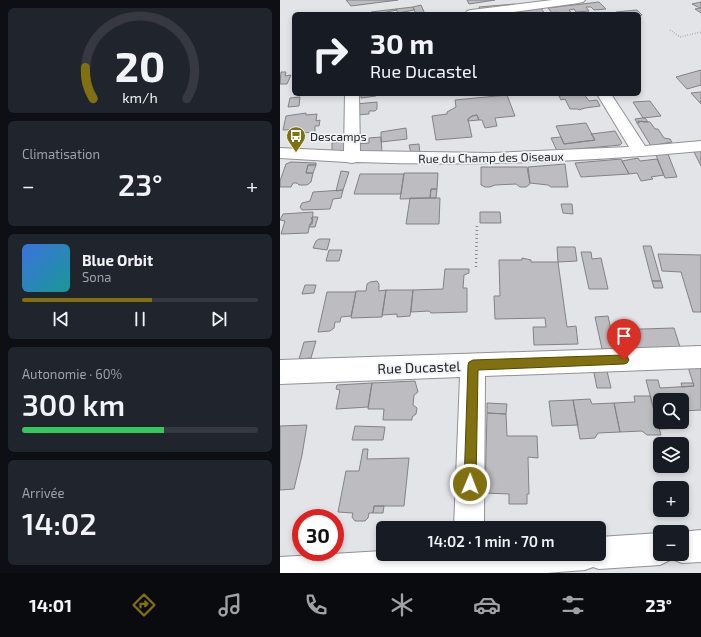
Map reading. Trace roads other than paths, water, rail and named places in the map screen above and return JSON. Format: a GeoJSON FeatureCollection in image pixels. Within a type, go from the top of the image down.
{"type":"FeatureCollection","features":[{"type":"Feature","properties":{"kind":"street"},"geometry":{"type":"LineString","coordinates":[[486,12],[579,0]]}},
{"type":"Feature","properties":{"kind":"street"},"geometry":{"type":"LineString","coordinates":[[352,96],[352,158]]}},
{"type":"Feature","properties":{"kind":"street"},"geometry":{"type":"LineString","coordinates":[[605,96],[641,152]]}},
{"type":"Feature","properties":{"kind":"street","name":"Rue du Champ des Oiseaux"},"geometry":{"type":"LineString","coordinates":[[280,153],[352,158],[478,160],[641,152],[701,146]]}},
{"type":"Feature","properties":{"kind":"street","name":"Rue Ducastel"},"geometry":{"type":"LineString","coordinates":[[280,372],[701,357]]}},
{"type":"Feature","properties":{"kind":"street"},"geometry":{"type":"LineString","coordinates":[[469,521],[473,365]]}},
{"type":"Feature","properties":{"kind":"street"},"geometry":{"type":"LineString","coordinates":[[689,547],[701,546]]}},
{"type":"Feature","properties":{"kind":"street"},"geometry":{"type":"LineString","coordinates":[[606,553],[653,549]]}},
{"type":"Feature","properties":{"kind":"street"},"geometry":{"type":"LineString","coordinates":[[280,573],[430,561]]}},
{"type":"Feature","properties":{"kind":"place","name":"Descamps"},"geometry":{"type":"Point","coordinates":[296,153]}}]}
